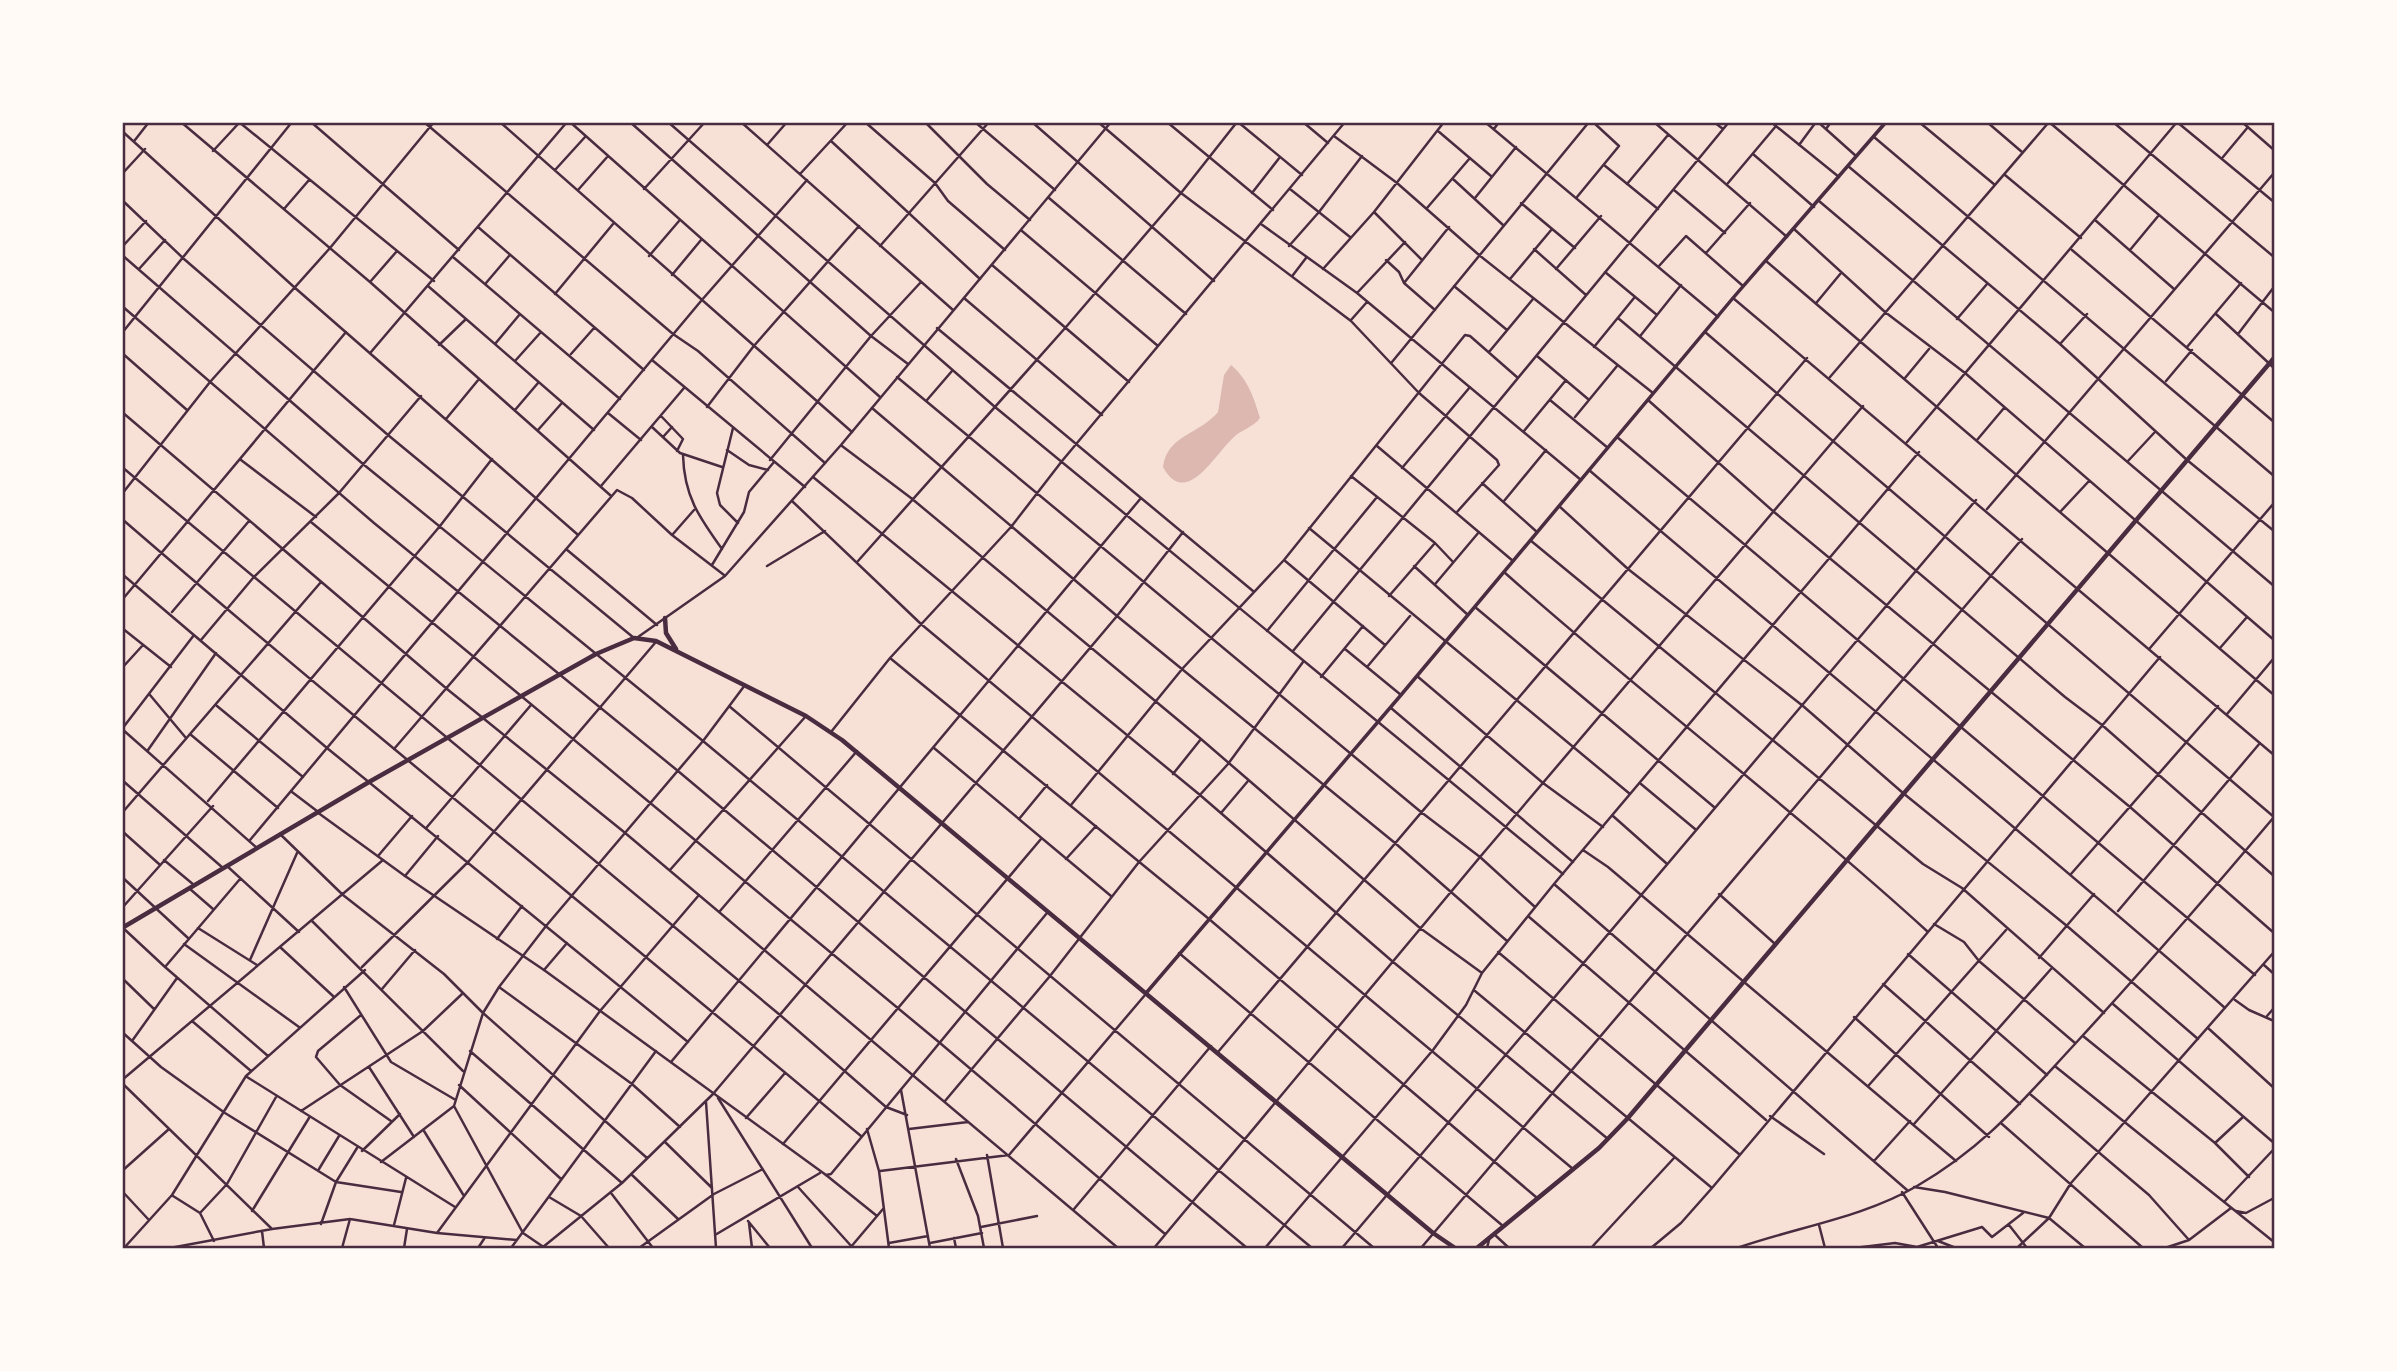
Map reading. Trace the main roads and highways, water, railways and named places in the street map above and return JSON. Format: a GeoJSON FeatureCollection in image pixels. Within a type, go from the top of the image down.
{"type":"FeatureCollection","features":[{"type":"Feature","properties":{"kind":"highway"},"geometry":{"type":"LineString","coordinates":[[1477,1248],[1608,1139],[1627,1119],[2186,460],[2272,366],[2274,358]]}},
{"type":"Feature","properties":{"kind":"highway"},"geometry":{"type":"LineString","coordinates":[[665,618],[666,633],[676,649]]}},
{"type":"Feature","properties":{"kind":"highway"},"geometry":{"type":"LineString","coordinates":[[123,928],[317,812],[596,654],[636,638],[656,641],[806,716],[857,751],[1387,1195],[1455,1248]]}},
{"type":"Feature","properties":{"kind":"main road"},"geometry":{"type":"LineString","coordinates":[[1147,992],[1418,676],[1733,298],[1885,123]]}}]}
